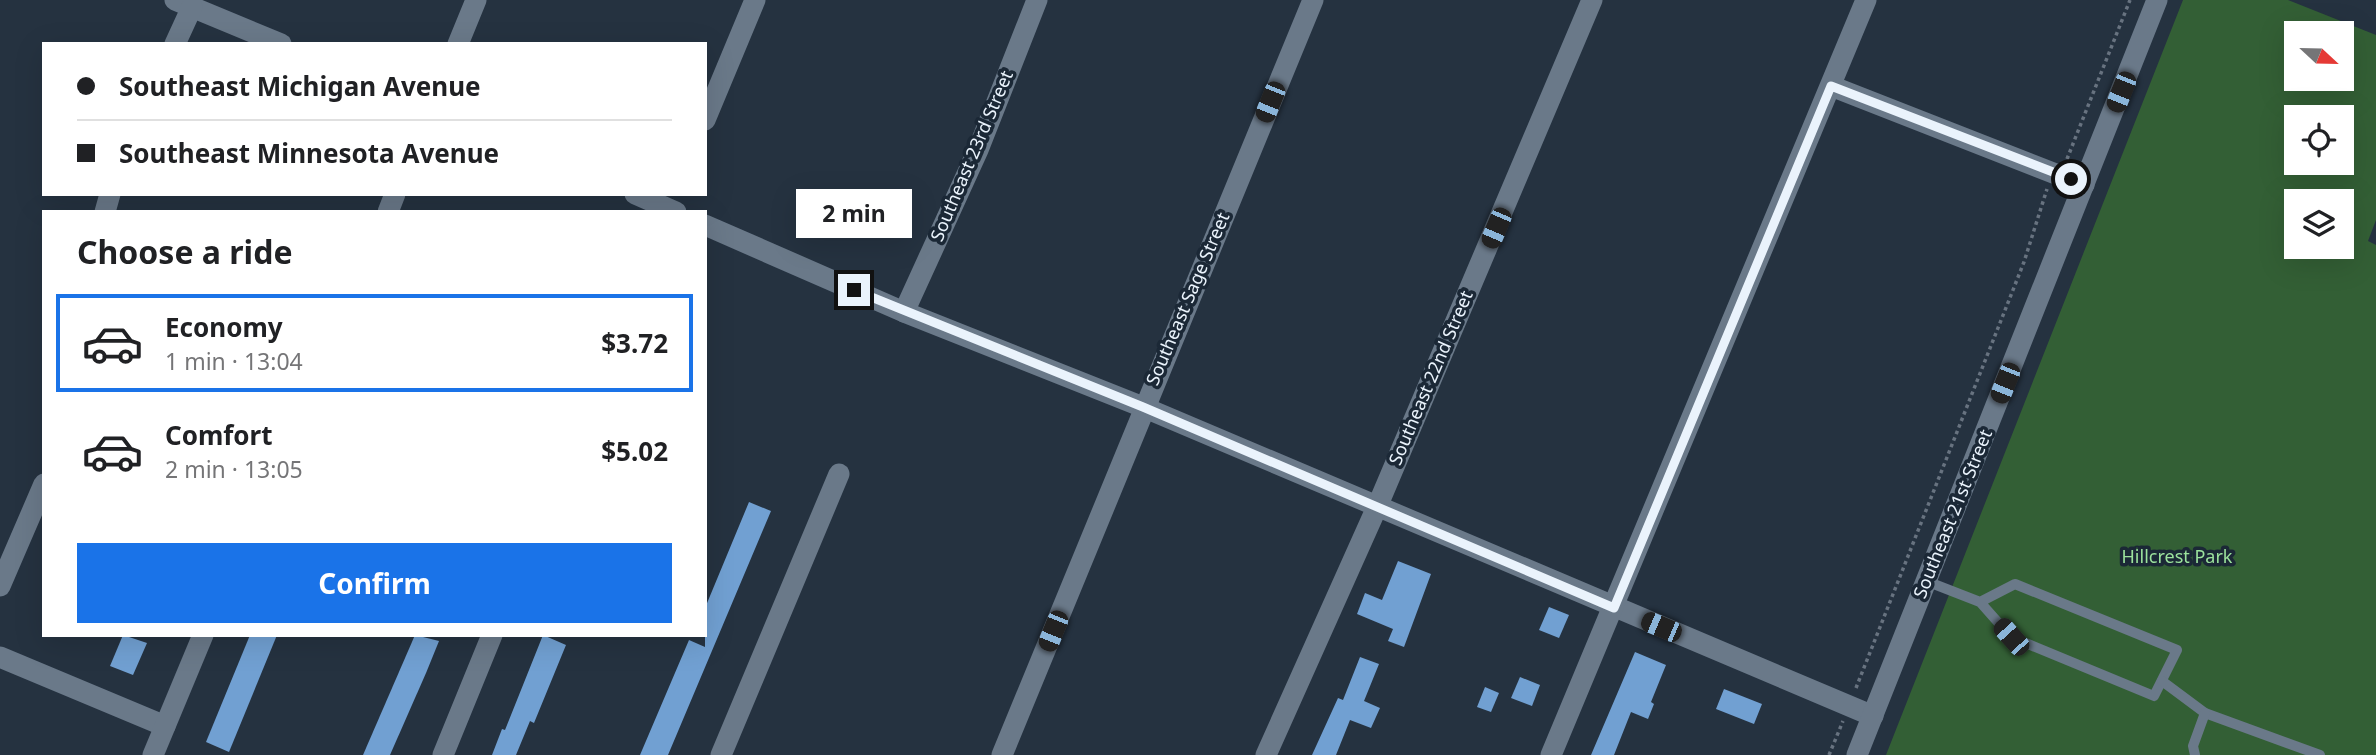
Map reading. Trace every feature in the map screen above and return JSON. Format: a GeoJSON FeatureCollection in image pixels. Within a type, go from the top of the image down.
{"type":"FeatureCollection","features":[{"type":"Feature","properties":{"kind":"street"},"geometry":{"type":"LineString","coordinates":[[459,42],[476,0]]}},
{"type":"Feature","properties":{"kind":"street"},"geometry":{"type":"LineString","coordinates":[[707,115],[755,0]]}},
{"type":"Feature","properties":{"kind":"street","name":"Southeast 23rd Street"},"geometry":{"type":"LineString","coordinates":[[904,312],[978,150],[1037,0]]}},
{"type":"Feature","properties":{"kind":"street","name":"Southeast Sage Street"},"geometry":{"type":"LineString","coordinates":[[1002,755],[1143,407],[1313,0]]}},
{"type":"Feature","properties":{"kind":"street","name":"Southeast 22nd Street"},"geometry":{"type":"LineString","coordinates":[[1266,755],[1377,507],[1592,0]]}},
{"type":"Feature","properties":{"kind":"street"},"geometry":{"type":"LineString","coordinates":[[1551,755],[1866,0]]}},
{"type":"Feature","properties":{"kind":"street","name":"Southeast 21st Street"},"geometry":{"type":"LineString","coordinates":[[1857,755],[2157,0]]}},
{"type":"Feature","properties":{"kind":"street"},"geometry":{"type":"LineString","coordinates":[[175,42],[184,3],[276,42]]}},
{"type":"Feature","properties":{"kind":"street"},"geometry":{"type":"LineString","coordinates":[[1831,86],[2084,185]]}},
{"type":"Feature","properties":{"kind":"street"},"geometry":{"type":"LineString","coordinates":[[641,196],[671,207]]}},
{"type":"Feature","properties":{"kind":"street"},"geometry":{"type":"LineString","coordinates":[[707,226],[904,312],[1143,407],[1873,716]]}},
{"type":"Feature","properties":{"kind":"street"},"geometry":{"type":"LineString","coordinates":[[721,755],[839,474]]}},
{"type":"Feature","properties":{"kind":"street"},"geometry":{"type":"LineString","coordinates":[[0,586],[8,544],[42,487]]}},
{"type":"Feature","properties":{"kind":"street"},"geometry":{"type":"LineString","coordinates":[[153,755],[201,637]]}},
{"type":"Feature","properties":{"kind":"street"},"geometry":{"type":"LineString","coordinates":[[443,755],[491,637]]}},
{"type":"Feature","properties":{"kind":"street"},"geometry":{"type":"LineString","coordinates":[[0,657],[166,726]]}},
{"type":"Feature","properties":{"kind":"lane"},"geometry":{"type":"LineString","coordinates":[[1926,582],[1980,602],[2011,637],[2154,696],[2177,650],[2015,584],[1980,602]]}},
{"type":"Feature","properties":{"kind":"lane"},"geometry":{"type":"LineString","coordinates":[[2162,681],[2206,713],[2320,755]]}},
{"type":"Feature","properties":{"kind":"lane"},"geometry":{"type":"LineString","coordinates":[[2195,755],[2193,746],[2206,713]]}},
{"type":"Feature","properties":{"kind":"path"},"geometry":{"type":"LineString","coordinates":[[1829,755],[2024,262],[2047,189],[2067,160],[2130,0]]}},
{"type":"Feature","properties":{"kind":"green space","name":"Hillcrest Park"},"geometry":{"type":"Polygon","coordinates":[[[2183,0],[2288,0],[2341,21],[2284,21],[2284,91],[2354,91],[2354,26],[2376,35],[2376,220],[2368,241],[2376,245],[2376,755],[1886,755],[2183,0]]]}},
{"type":"Feature","properties":{"kind":"building"},"geometry":{"type":"Polygon","coordinates":[[[749,502],[771,511],[668,755],[640,755],[689,640],[705,647],[707,603],[749,502]]]}},
{"type":"Feature","properties":{"kind":"building"},"geometry":{"type":"Polygon","coordinates":[[[1398,561],[1431,574],[1404,647],[1388,641],[1393,629],[1357,614],[1365,593],[1382,600],[1398,561]]]}},
{"type":"Feature","properties":{"kind":"building"},"geometry":{"type":"Polygon","coordinates":[[[1549,607],[1569,615],[1559,638],[1539,630],[1549,607]]]}},
{"type":"Feature","properties":{"kind":"building"},"geometry":{"type":"Polygon","coordinates":[[[122,637],[147,643],[133,675],[110,666],[122,637]]]}},
{"type":"Feature","properties":{"kind":"building"},"geometry":{"type":"Polygon","coordinates":[[[249,637],[276,637],[229,752],[206,742],[249,637]]]}},
{"type":"Feature","properties":{"kind":"building"},"geometry":{"type":"Polygon","coordinates":[[[414,637],[439,641],[390,755],[363,755],[414,637]]]}},
{"type":"Feature","properties":{"kind":"building"},"geometry":{"type":"Polygon","coordinates":[[[542,637],[566,645],[534,723],[530,721],[516,755],[492,755],[502,729],[505,730],[542,637]]]}},
{"type":"Feature","properties":{"kind":"building"},"geometry":{"type":"Polygon","coordinates":[[[1635,652],[1666,665],[1651,702],[1654,704],[1648,719],[1631,712],[1614,755],[1591,755],[1635,652]]]}},
{"type":"Feature","properties":{"kind":"building"},"geometry":{"type":"Polygon","coordinates":[[[1360,657],[1379,664],[1364,701],[1380,708],[1371,728],[1350,720],[1336,755],[1312,755],[1338,698],[1343,700],[1360,657]]]}},
{"type":"Feature","properties":{"kind":"building"},"geometry":{"type":"Polygon","coordinates":[[[1520,677],[1540,685],[1532,706],[1511,698],[1520,677]]]}},
{"type":"Feature","properties":{"kind":"building"},"geometry":{"type":"Polygon","coordinates":[[[1485,687],[1499,693],[1491,712],[1477,707],[1485,687]]]}},
{"type":"Feature","properties":{"kind":"building"},"geometry":{"type":"Polygon","coordinates":[[[1724,689],[1762,704],[1754,724],[1716,709],[1724,689]]]}},
{"type":"Feature","properties":{"kind":"route"},"geometry":{"type":"LineString","coordinates":[[854,290],[1143,407],[1614,608],[1831,86],[2071,179]]}}]}
